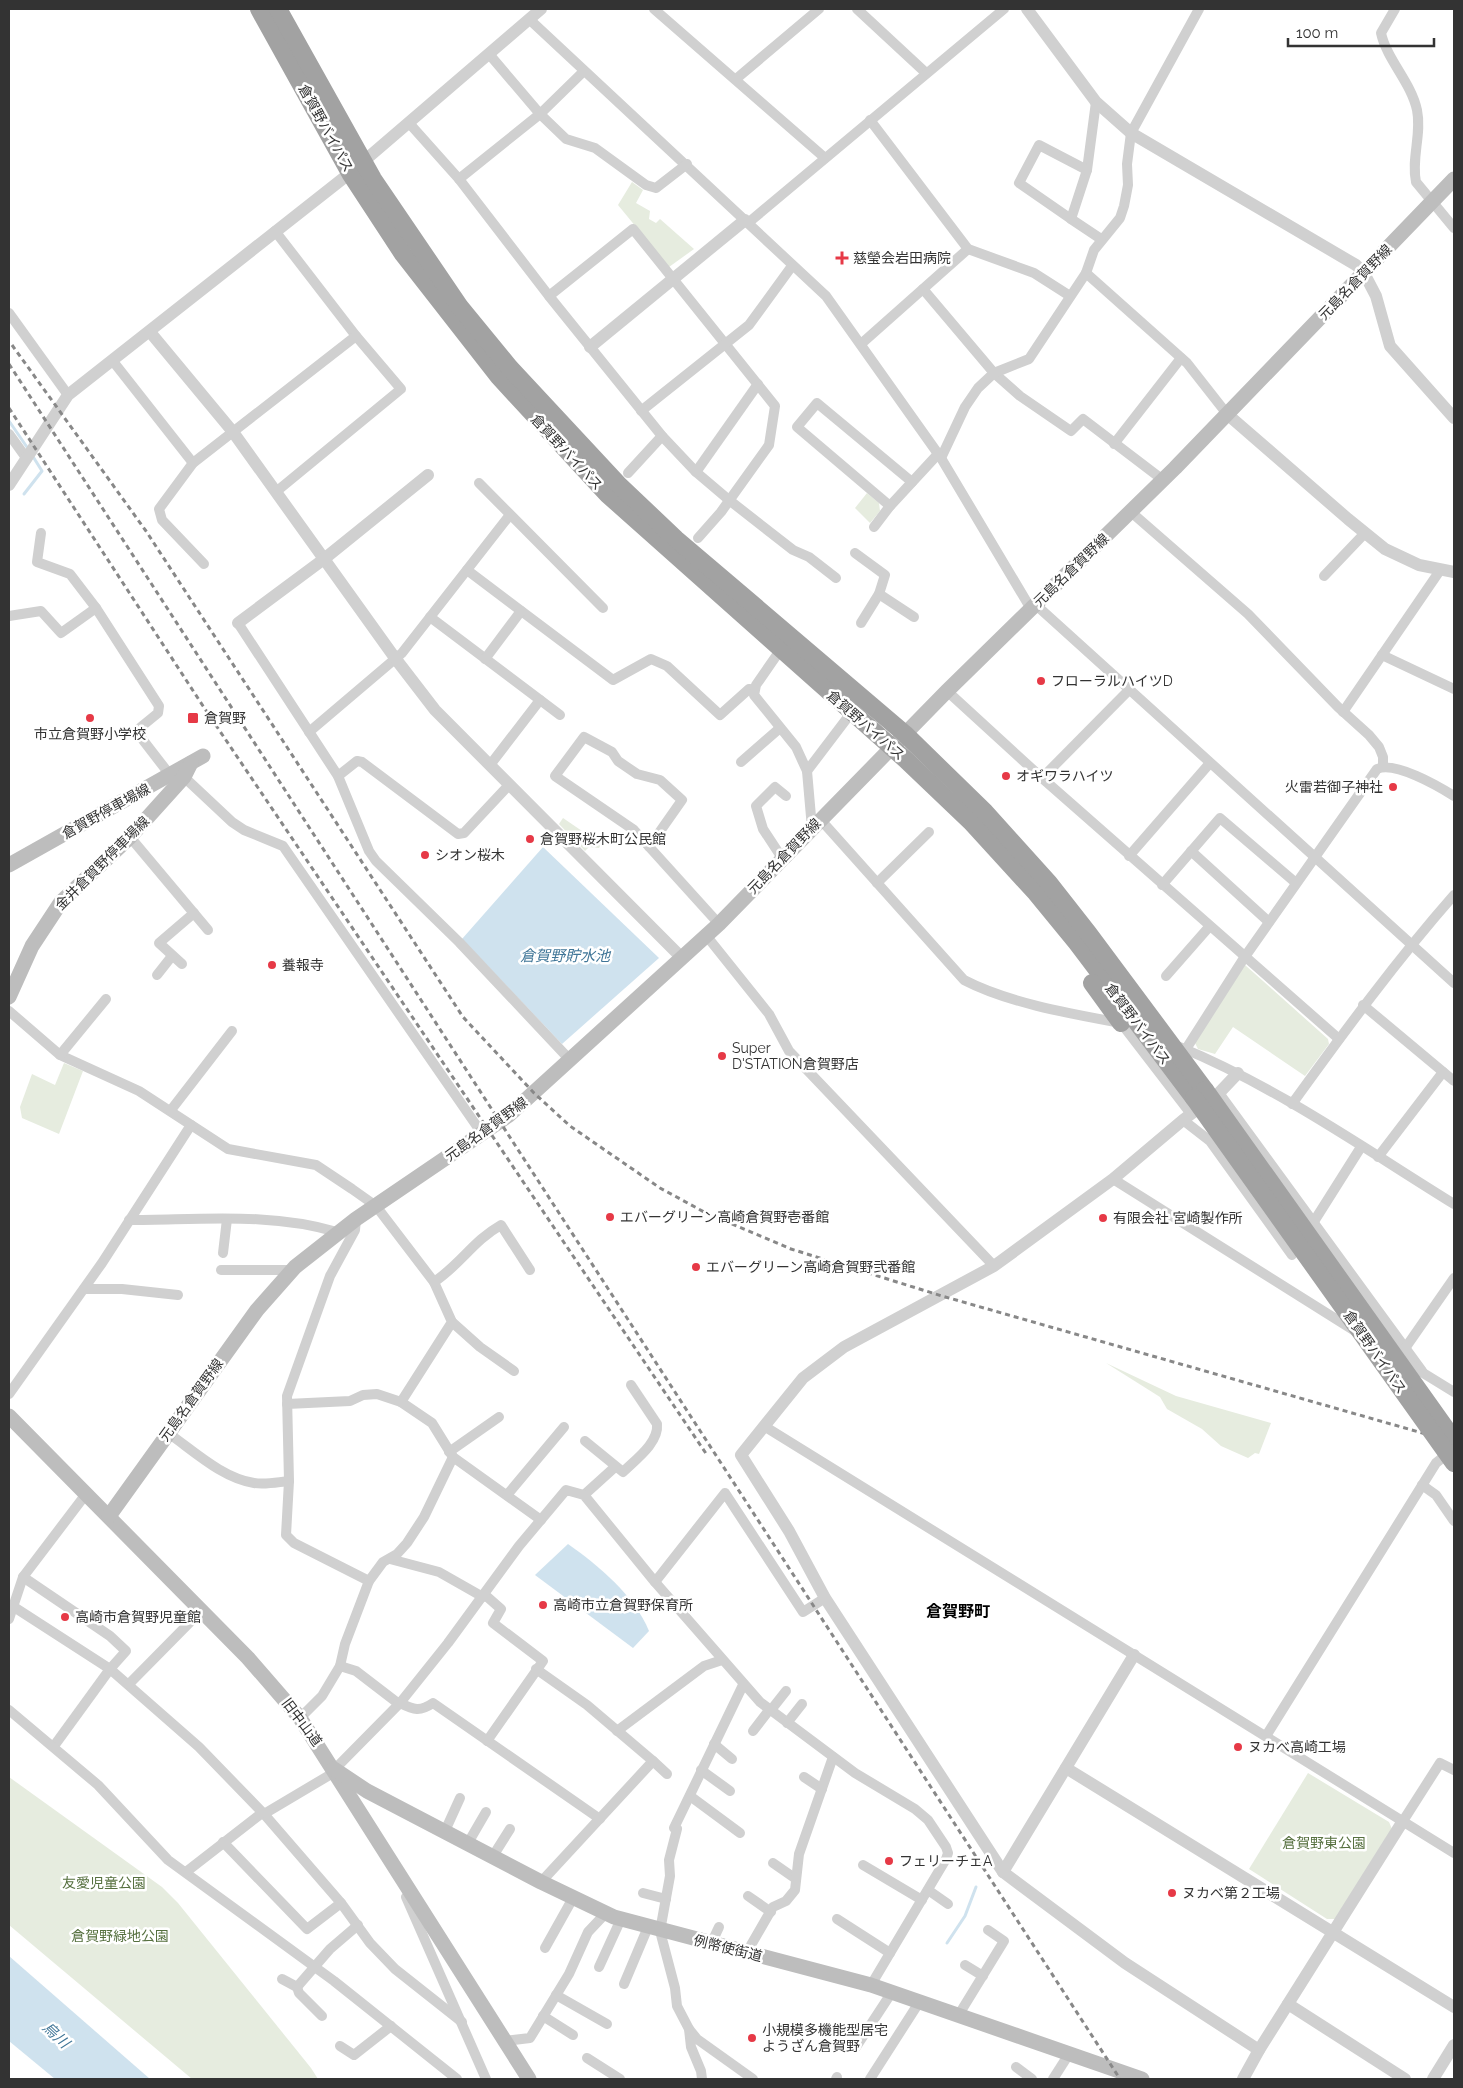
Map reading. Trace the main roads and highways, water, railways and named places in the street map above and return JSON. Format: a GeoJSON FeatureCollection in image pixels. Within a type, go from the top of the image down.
{"type":"FeatureCollection","features":[{"type":"Feature","properties":{"kind":"highway","name":"倉賀野バイパス"},"geometry":{"type":"LineString","coordinates":[[259,9],[357,167],[460,307],[563,427],[676,538],[905,734],[985,812],[1198,1103],[1454,1463]]}},
{"type":"Feature","properties":{"kind":"highway","name":"倉賀野バイパス"},"geometry":{"type":"LineString","coordinates":[[278,9],[403,254],[499,377],[607,494],[892,747],[1042,888]]}},
{"type":"Feature","properties":{"kind":"highway"},"geometry":{"type":"LineString","coordinates":[[1124,1024],[1038,912],[1042,888],[1072,894],[1137,980],[1182,1048]]}},
{"type":"Feature","properties":{"kind":"highway","name":"倉賀野バイパス"},"geometry":{"type":"LineString","coordinates":[[1198,1103],[1454,1440]]}},
{"type":"Feature","properties":{"kind":"main road","name":"元島名倉賀野線"},"geometry":{"type":"LineString","coordinates":[[109,1516],[257,1310],[292,1270],[337,1232],[510,1115],[705,934],[719,924],[947,691],[1164,480],[1454,179]]}},
{"type":"Feature","properties":{"kind":"main road","name":"倉賀野停車場線"},"geometry":{"type":"LineString","coordinates":[[9,865],[177,776],[197,760]]}},
{"type":"Feature","properties":{"kind":"main road","name":"金井倉賀野停車場線"},"geometry":{"type":"LineString","coordinates":[[9,996],[32,946],[61,902],[130,836],[177,776]]}},
{"type":"Feature","properties":{"kind":"main road","name":"旧中山道"},"geometry":{"type":"LineString","coordinates":[[9,1416],[275,1686],[300,1718],[334,1769],[529,2079]]}},
{"type":"Feature","properties":{"kind":"main road","name":"例幣使街道"},"geometry":{"type":"LineString","coordinates":[[334,1769],[367,1791],[605,1914],[654,1929],[871,1985],[1142,2079]]}},
{"type":"Feature","properties":{"kind":"main road"},"geometry":{"type":"LineString","coordinates":[[357,1806],[367,1791]]}},
{"type":"Feature","properties":{"kind":"water","name":"倉賀野貯水池"},"geometry":{"type":"Polygon","coordinates":[[[543,847],[659,958],[562,1044],[462,939],[543,847]]]}},
{"type":"Feature","properties":{"kind":"water"},"geometry":{"type":"Polygon","coordinates":[[[568,1544],[614,1582],[634,1605],[649,1631],[633,1648],[535,1575],[568,1544]]]}},
{"type":"Feature","properties":{"kind":"water","name":"烏川"},"geometry":{"type":"Polygon","coordinates":[[[9,1956],[150,2079],[55,2079],[9,2041],[9,1956]]]}},
{"type":"Feature","properties":{"kind":"waterway"},"geometry":{"type":"LineString","coordinates":[[9,421],[29,450]]}},
{"type":"Feature","properties":{"kind":"waterway"},"geometry":{"type":"LineString","coordinates":[[24,494],[42,471],[32,455]]}},
{"type":"Feature","properties":{"kind":"waterway"},"geometry":{"type":"LineString","coordinates":[[947,1943],[965,1916],[976,1887]]}},
{"type":"Feature","properties":{"kind":"railway"},"geometry":{"type":"LineString","coordinates":[[12,345],[146,531],[463,1017],[534,1093],[570,1126],[660,1188],[706,1213],[791,1249],[942,1296],[1454,1442]]}},
{"type":"Feature","properties":{"kind":"railway"},"geometry":{"type":"LineString","coordinates":[[9,364],[1120,2079]]}},
{"type":"Feature","properties":{"kind":"railway"},"geometry":{"type":"LineString","coordinates":[[9,408],[203,706],[707,1455]]}},
{"type":"Feature","properties":{"kind":"place","name":"慈瑩会岩田病院"},"geometry":{"type":"Point","coordinates":[842,258]}},
{"type":"Feature","properties":{"kind":"place","name":"フローラルハイツD"},"geometry":{"type":"Point","coordinates":[1041,681]}},
{"type":"Feature","properties":{"kind":"place","name":"市立倉賀野小学校"},"geometry":{"type":"Point","coordinates":[90,718]}},
{"type":"Feature","properties":{"kind":"place","name":"倉賀野"},"geometry":{"type":"Point","coordinates":[193,718]}},
{"type":"Feature","properties":{"kind":"place","name":"オギワラハイツ"},"geometry":{"type":"Point","coordinates":[1006,776]}},
{"type":"Feature","properties":{"kind":"place","name":"火雷若御子神社"},"geometry":{"type":"Point","coordinates":[1393,787]}},
{"type":"Feature","properties":{"kind":"place","name":"倉賀野桜木町公民館"},"geometry":{"type":"Point","coordinates":[530,839]}},
{"type":"Feature","properties":{"kind":"place","name":"シオン桜木"},"geometry":{"type":"Point","coordinates":[425,855]}},
{"type":"Feature","properties":{"kind":"place","name":"養報寺"},"geometry":{"type":"Point","coordinates":[272,965]}},
{"type":"Feature","properties":{"kind":"place","name":"Super D'STATION倉賀野店"},"geometry":{"type":"Point","coordinates":[722,1056]}},
{"type":"Feature","properties":{"kind":"place","name":"エバーグリーン高崎倉賀野壱番館"},"geometry":{"type":"Point","coordinates":[610,1217]}},
{"type":"Feature","properties":{"kind":"place","name":"有限会社 宮崎製作所"},"geometry":{"type":"Point","coordinates":[1103,1218]}},
{"type":"Feature","properties":{"kind":"place","name":"エバーグリーン高崎倉賀野弐番館"},"geometry":{"type":"Point","coordinates":[696,1267]}},
{"type":"Feature","properties":{"kind":"place","name":"高崎市立倉賀野保育所"},"geometry":{"type":"Point","coordinates":[543,1605]}},
{"type":"Feature","properties":{"kind":"place","name":"高崎市倉賀野児童館"},"geometry":{"type":"Point","coordinates":[65,1617]}},
{"type":"Feature","properties":{"kind":"place","name":"ヌカべ高崎工場"},"geometry":{"type":"Point","coordinates":[1238,1747]}},
{"type":"Feature","properties":{"kind":"place","name":"フェリーチェA"},"geometry":{"type":"Point","coordinates":[889,1861]}},
{"type":"Feature","properties":{"kind":"place","name":"ヌカべ第２工場"},"geometry":{"type":"Point","coordinates":[1172,1893]}},
{"type":"Feature","properties":{"kind":"place","name":"小規模多機能型居宅 ようざん倉賀野"},"geometry":{"type":"Point","coordinates":[752,2038]}},
{"type":"Feature","properties":{"kind":"district","name":"倉賀野町"},"geometry":{"type":"Point","coordinates":[958,1611]}},
{"type":"Feature","properties":{"kind":"park label","name":"倉賀野東公園"},"geometry":{"type":"Point","coordinates":[1324,1843]}},
{"type":"Feature","properties":{"kind":"park label","name":"友愛児童公園"},"geometry":{"type":"Point","coordinates":[104,1883]}},
{"type":"Feature","properties":{"kind":"park label","name":"倉賀野緑地公園"},"geometry":{"type":"Point","coordinates":[120,1936]}}]}
